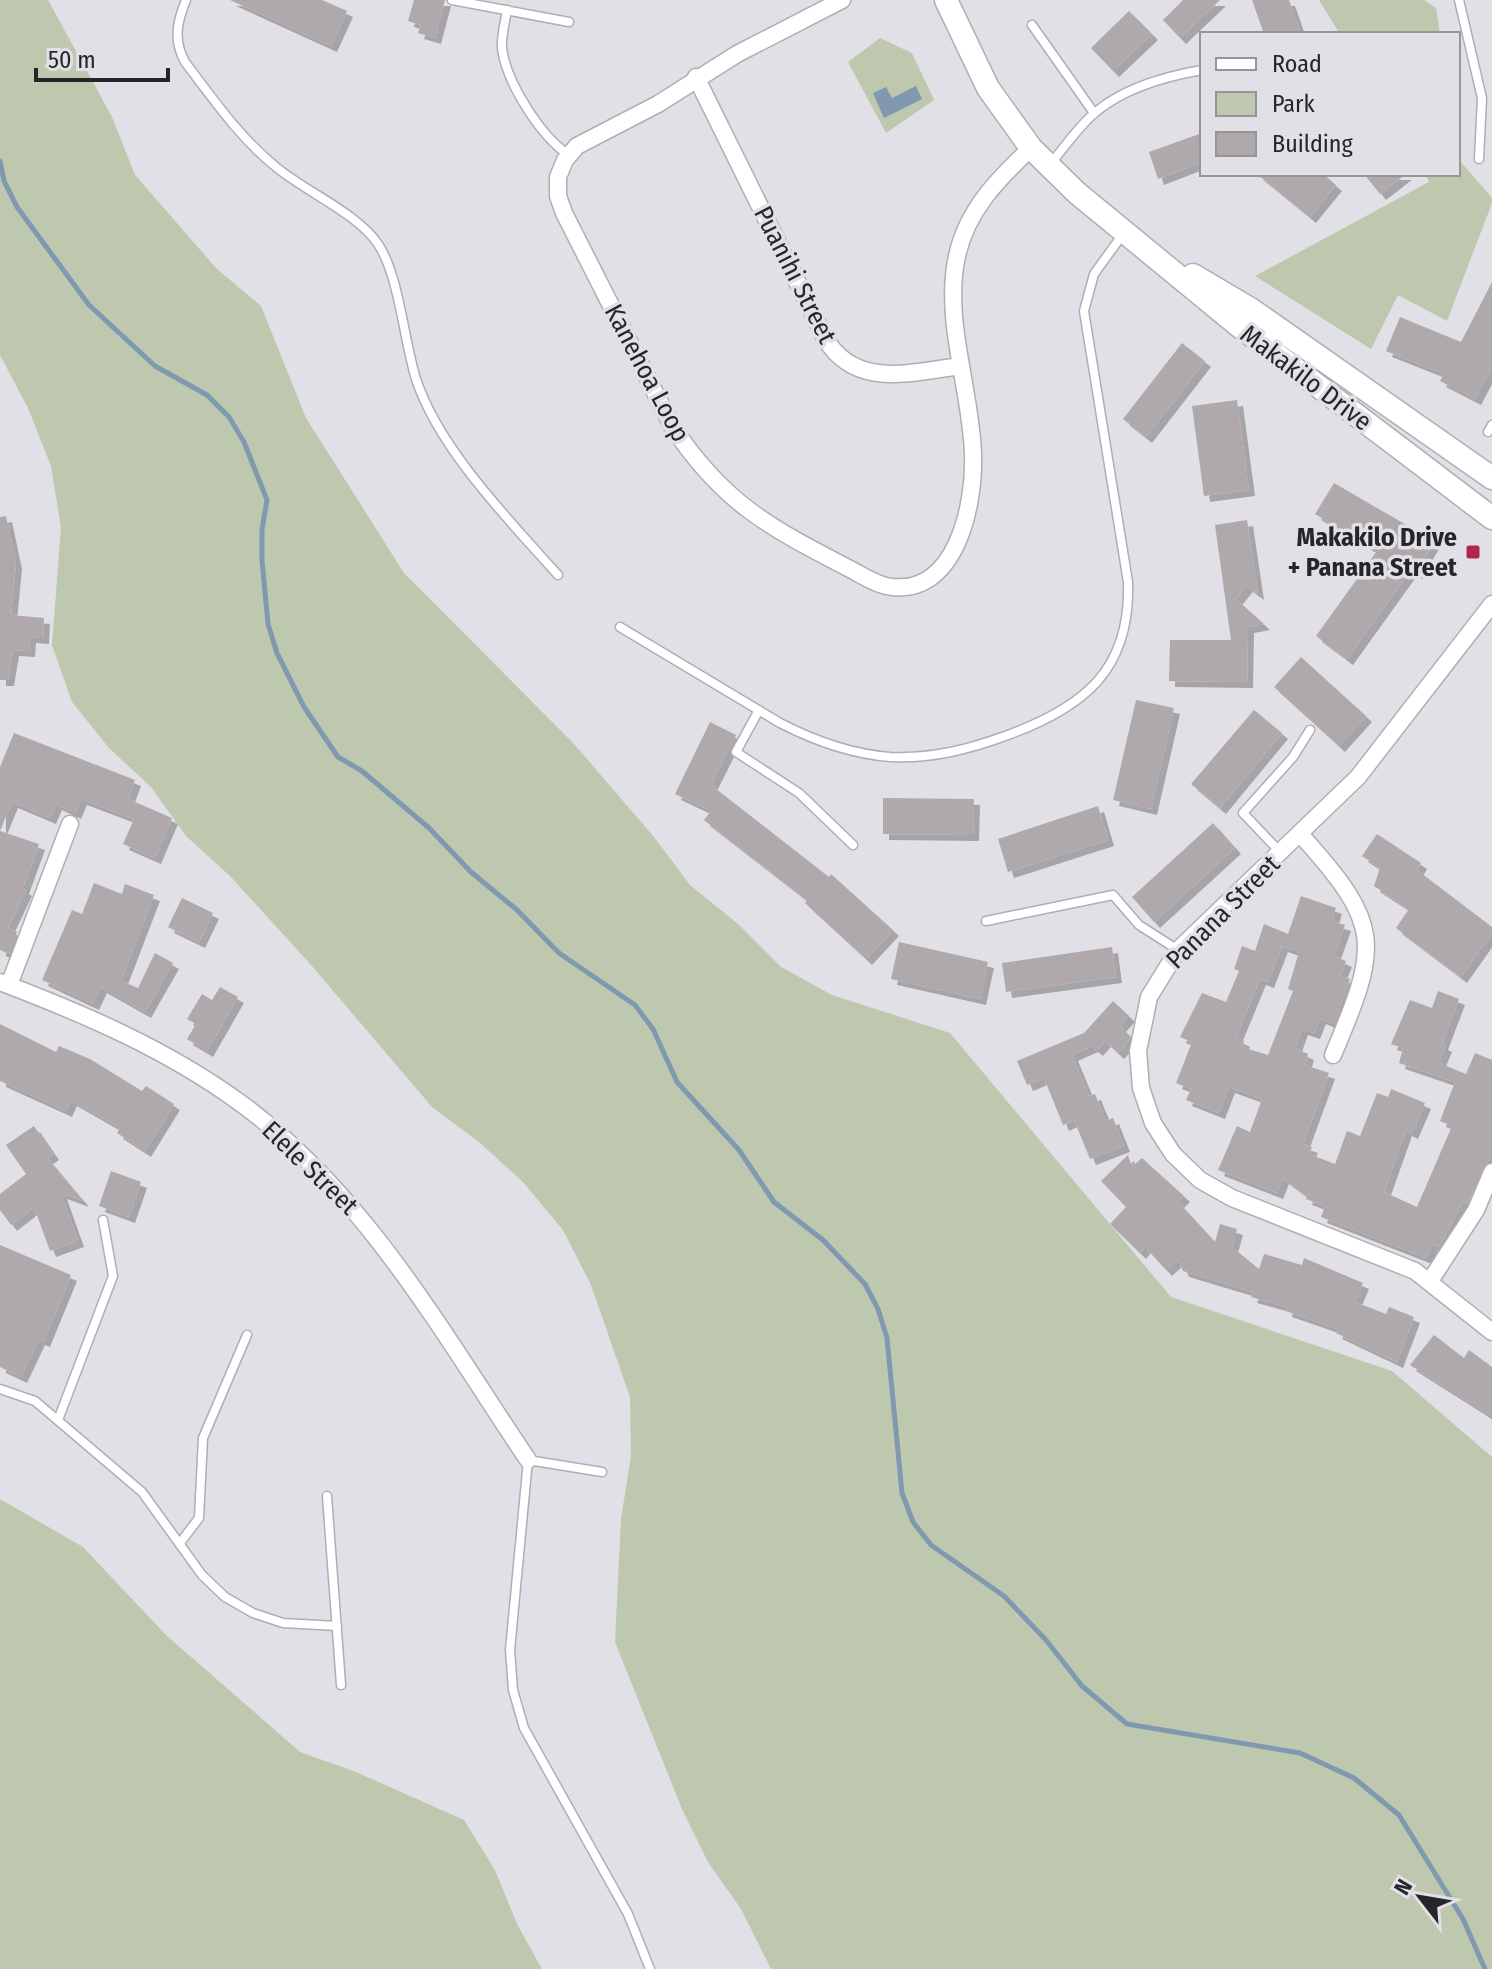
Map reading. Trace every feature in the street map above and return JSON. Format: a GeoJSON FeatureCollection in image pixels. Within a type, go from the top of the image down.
{"type":"FeatureCollection","features":[{"type":"Feature","properties":{"kind":"main road","name":"Makakilo Drive"},"geometry":{"type":"LineString","coordinates":[[946,0],[988,88],[1031,148],[1124,233],[1239,326],[1492,518]]}},
{"type":"Feature","properties":{"kind":"main road","name":"Makakilo Drive"},"geometry":{"type":"LineString","coordinates":[[1124,233],[1252,310],[1492,478]]}},
{"type":"Feature","properties":{"kind":"street"},"geometry":{"type":"LineString","coordinates":[[569,155],[583,143],[658,104],[696,77],[842,0]]}},
{"type":"Feature","properties":{"kind":"street","name":"Puanihi Street"},"geometry":{"type":"LineString","coordinates":[[696,77],[825,338],[838,356],[856,369],[878,375],[961,366]]}},
{"type":"Feature","properties":{"kind":"street","name":"Kanehoa Loop"},"geometry":{"type":"LineString","coordinates":[[569,155],[557,183],[561,207],[672,426],[691,455],[714,482],[767,526],[883,585],[911,586],[936,574],[949,558],[963,525],[973,458],[954,292],[961,240],[986,193],[1031,148]]}},
{"type":"Feature","properties":{"kind":"street","name":"Panana Street"},"geometry":{"type":"LineString","coordinates":[[1492,604],[1358,777],[1178,950],[1149,997],[1138,1051],[1146,1106],[1173,1154],[1200,1180],[1232,1198],[1391,1260],[1430,1281],[1492,1332]]}},
{"type":"Feature","properties":{"kind":"street"},"geometry":{"type":"LineString","coordinates":[[4,984],[70,824]]}},
{"type":"Feature","properties":{"kind":"street"},"geometry":{"type":"LineString","coordinates":[[1301,835],[1351,893],[1365,932],[1366,960],[1361,987],[1333,1055]]}},
{"type":"Feature","properties":{"kind":"street","name":"Elele Street"},"geometry":{"type":"LineString","coordinates":[[4,984],[101,1023],[173,1059],[240,1103],[301,1154],[357,1212],[395,1263],[528,1460]]}},
{"type":"Feature","properties":{"kind":"street"},"geometry":{"type":"LineString","coordinates":[[1430,1281],[1476,1210],[1492,1172]]}},
{"type":"Feature","properties":{"kind":"lane"},"geometry":{"type":"LineString","coordinates":[[186,0],[177,29],[178,46],[185,62],[258,152],[364,229],[379,246],[388,266],[416,379],[431,411],[489,498],[558,575]]}},
{"type":"Feature","properties":{"kind":"lane"},"geometry":{"type":"LineString","coordinates":[[452,0],[569,22]]}},
{"type":"Feature","properties":{"kind":"lane"},"geometry":{"type":"LineString","coordinates":[[1459,0],[1482,98],[1479,159]]}},
{"type":"Feature","properties":{"kind":"lane"},"geometry":{"type":"LineString","coordinates":[[507,10],[502,45],[506,64],[538,126],[569,155]]}},
{"type":"Feature","properties":{"kind":"lane"},"geometry":{"type":"LineString","coordinates":[[1032,25],[1094,113]]}},
{"type":"Feature","properties":{"kind":"lane"},"geometry":{"type":"LineString","coordinates":[[1049,165],[1094,113],[1107,103],[1156,81],[1200,70]]}},
{"type":"Feature","properties":{"kind":"lane"},"geometry":{"type":"LineString","coordinates":[[620,627],[806,736],[833,746],[889,757],[918,757],[974,747],[1052,719],[1080,701],[1102,677],[1124,632],[1128,582],[1084,311],[1094,274],[1124,233]]}},
{"type":"Feature","properties":{"kind":"lane"},"geometry":{"type":"LineString","coordinates":[[759,710],[736,752],[799,793],[853,845]]}},
{"type":"Feature","properties":{"kind":"lane"},"geometry":{"type":"LineString","coordinates":[[1282,853],[1243,813],[1293,757],[1310,730]]}},
{"type":"Feature","properties":{"kind":"lane"},"geometry":{"type":"LineString","coordinates":[[986,921],[1113,895],[1139,925],[1178,950]]}},
{"type":"Feature","properties":{"kind":"lane"},"geometry":{"type":"LineString","coordinates":[[58,1420],[114,1273],[103,1220]]}},
{"type":"Feature","properties":{"kind":"lane"},"geometry":{"type":"LineString","coordinates":[[180,1543],[199,1518],[203,1438],[247,1335]]}},
{"type":"Feature","properties":{"kind":"lane"},"geometry":{"type":"LineString","coordinates":[[0,1389],[27,1396],[142,1492],[202,1575],[238,1606],[283,1623],[337,1626]]}},
{"type":"Feature","properties":{"kind":"lane"},"geometry":{"type":"LineString","coordinates":[[602,1472],[528,1460],[510,1650],[513,1690],[524,1728],[616,1892],[650,1969]]}},
{"type":"Feature","properties":{"kind":"lane"},"geometry":{"type":"LineString","coordinates":[[327,1496],[341,1685]]}},
{"type":"Feature","properties":{"kind":"green space"},"geometry":{"type":"Polygon","coordinates":[[[0,0],[48,0],[112,117],[135,175],[216,268],[261,306],[306,418],[404,573],[574,744],[654,837],[690,885],[738,924],[781,967],[832,995],[950,1033],[1171,1297],[1392,1371],[1492,1457],[1492,1969],[771,1969],[741,1909],[708,1862],[682,1809],[615,1642],[621,1519],[631,1456],[630,1397],[591,1285],[563,1230],[523,1182],[479,1142],[432,1107],[312,966],[230,876],[186,836],[151,787],[109,748],[72,702],[52,645],[61,528],[51,466],[28,408],[0,355],[0,0]]]}},
{"type":"Feature","properties":{"kind":"green space"},"geometry":{"type":"Polygon","coordinates":[[[1319,0],[1424,0],[1436,8],[1440,32],[1339,32],[1319,0]]]}},
{"type":"Feature","properties":{"kind":"green space"},"geometry":{"type":"Polygon","coordinates":[[[880,38],[912,53],[934,100],[886,133],[848,62],[880,38]]]}},
{"type":"Feature","properties":{"kind":"green space"},"geometry":{"type":"Polygon","coordinates":[[[1460,161],[1492,198],[1447,321],[1398,295],[1371,349],[1255,276],[1429,182],[1426,176],[1460,176],[1460,161]]]}},
{"type":"Feature","properties":{"kind":"green space"},"geometry":{"type":"Polygon","coordinates":[[[0,1499],[83,1547],[166,1635],[300,1752],[356,1772],[464,1820],[495,1870],[517,1924],[542,1969],[0,1969],[0,1499]]]}},
{"type":"Feature","properties":{"kind":"water"},"geometry":{"type":"Polygon","coordinates":[[[916,86],[922,99],[884,118],[873,93],[886,87],[892,98],[916,86]]]}},
{"type":"Feature","properties":{"kind":"building"},"geometry":{"type":"Polygon","coordinates":[[[230,0],[322,0],[347,11],[331,46],[230,0]]]}},
{"type":"Feature","properties":{"kind":"building"},"geometry":{"type":"Polygon","coordinates":[[[414,0],[445,0],[435,38],[418,33],[421,25],[408,21],[414,0]]]}},
{"type":"Feature","properties":{"kind":"building"},"geometry":{"type":"Polygon","coordinates":[[[1183,0],[1220,0],[1180,38],[1163,20],[1183,0]]]}},
{"type":"Feature","properties":{"kind":"building"},"geometry":{"type":"Polygon","coordinates":[[[1252,0],[1289,0],[1300,32],[1263,32],[1252,0]]]}},
{"type":"Feature","properties":{"kind":"building"},"geometry":{"type":"Polygon","coordinates":[[[1129,11],[1152,34],[1113,71],[1091,48],[1129,11]]]}},
{"type":"Feature","properties":{"kind":"building"},"geometry":{"type":"Polygon","coordinates":[[[1200,134],[1200,163],[1158,179],[1149,152],[1200,134]]]}},
{"type":"Feature","properties":{"kind":"building"},"geometry":{"type":"Polygon","coordinates":[[[1259,176],[1325,176],[1336,185],[1310,217],[1259,176]]]}},
{"type":"Feature","properties":{"kind":"building"},"geometry":{"type":"Polygon","coordinates":[[[1366,176],[1403,176],[1380,194],[1366,176]]]}},
{"type":"Feature","properties":{"kind":"building"},"geometry":{"type":"Polygon","coordinates":[[[1492,282],[1492,367],[1475,399],[1440,381],[1444,374],[1386,351],[1400,317],[1461,342],[1492,282]]]}},
{"type":"Feature","properties":{"kind":"building"},"geometry":{"type":"Polygon","coordinates":[[[1182,343],[1205,361],[1146,437],[1123,419],[1182,343]]]}},
{"type":"Feature","properties":{"kind":"building"},"geometry":{"type":"Polygon","coordinates":[[[1237,400],[1249,490],[1204,496],[1192,406],[1237,400]]]}},
{"type":"Feature","properties":{"kind":"building"},"geometry":{"type":"Polygon","coordinates":[[[1334,483],[1434,541],[1416,573],[1411,570],[1347,659],[1316,636],[1377,551],[1315,514],[1334,483]]]}},
{"type":"Feature","properties":{"kind":"building"},"geometry":{"type":"Polygon","coordinates":[[[6,516],[16,563],[11,615],[44,618],[43,638],[30,637],[29,651],[13,650],[8,680],[0,680],[0,517],[6,516]]]}},
{"type":"Feature","properties":{"kind":"building"},"geometry":{"type":"Polygon","coordinates":[[[1247,520],[1258,594],[1247,586],[1236,599],[1264,624],[1248,627],[1247,682],[1169,681],[1170,640],[1231,640],[1215,525],[1247,520]]]}},
{"type":"Feature","properties":{"kind":"building"},"geometry":{"type":"Polygon","coordinates":[[[1301,657],[1366,716],[1339,746],[1274,687],[1301,657]]]}},
{"type":"Feature","properties":{"kind":"building"},"geometry":{"type":"Polygon","coordinates":[[[1136,700],[1174,708],[1151,809],[1113,800],[1136,700]]]}},
{"type":"Feature","properties":{"kind":"building"},"geometry":{"type":"Polygon","coordinates":[[[1254,710],[1282,733],[1220,808],[1191,784],[1254,710]]]}},
{"type":"Feature","properties":{"kind":"building"},"geometry":{"type":"Polygon","coordinates":[[[710,722],[736,735],[711,785],[829,877],[831,874],[893,930],[866,959],[805,903],[807,900],[704,820],[711,811],[675,794],[710,722]]]}},
{"type":"Feature","properties":{"kind":"building"},"geometry":{"type":"Polygon","coordinates":[[[14,733],[135,780],[128,799],[172,818],[155,858],[123,844],[134,819],[81,799],[75,813],[56,804],[50,818],[12,802],[0,831],[0,767],[14,733]]]}},
{"type":"Feature","properties":{"kind":"building"},"geometry":{"type":"Polygon","coordinates":[[[883,798],[974,799],[973,835],[883,834],[883,798]]]}},
{"type":"Feature","properties":{"kind":"building"},"geometry":{"type":"Polygon","coordinates":[[[1098,806],[1108,840],[1008,872],[998,839],[1098,806]]]}},
{"type":"Feature","properties":{"kind":"building"},"geometry":{"type":"Polygon","coordinates":[[[1213,823],[1235,848],[1154,922],[1132,897],[1213,823]]]}},
{"type":"Feature","properties":{"kind":"building"},"geometry":{"type":"Polygon","coordinates":[[[0,831],[39,844],[23,888],[26,890],[8,928],[17,932],[9,954],[0,950],[0,831]]]}},
{"type":"Feature","properties":{"kind":"building"},"geometry":{"type":"Polygon","coordinates":[[[1377,834],[1421,863],[1417,870],[1492,927],[1492,933],[1461,977],[1396,928],[1409,909],[1374,886],[1380,868],[1362,856],[1377,834]]]}},
{"type":"Feature","properties":{"kind":"building"},"geometry":{"type":"Polygon","coordinates":[[[94,883],[122,894],[125,884],[154,895],[121,981],[138,988],[155,953],[173,963],[145,1012],[101,987],[93,1004],[42,980],[72,910],[82,914],[94,883]]]}},
{"type":"Feature","properties":{"kind":"building"},"geometry":{"type":"Polygon","coordinates":[[[1301,896],[1336,908],[1332,921],[1345,925],[1334,956],[1346,961],[1340,976],[1350,979],[1334,1024],[1320,1018],[1314,1033],[1302,1029],[1295,1048],[1308,1054],[1305,1065],[1329,1073],[1303,1144],[1312,1147],[1309,1154],[1335,1164],[1347,1131],[1360,1136],[1377,1093],[1388,1097],[1391,1089],[1425,1103],[1412,1133],[1406,1130],[1384,1192],[1417,1207],[1452,1126],[1440,1121],[1455,1082],[1399,1063],[1403,1048],[1391,1044],[1410,1000],[1432,1008],[1438,991],[1459,999],[1442,1044],[1446,1046],[1439,1063],[1466,1074],[1475,1053],[1492,1060],[1492,1153],[1467,1204],[1463,1202],[1439,1247],[1432,1244],[1426,1258],[1321,1217],[1325,1206],[1306,1199],[1307,1196],[1283,1178],[1277,1193],[1218,1170],[1237,1126],[1250,1132],[1262,1099],[1229,1087],[1219,1113],[1186,1100],[1191,1089],[1176,1083],[1192,1042],[1180,1037],[1202,993],[1226,1002],[1239,971],[1234,969],[1242,946],[1255,951],[1264,924],[1288,934],[1301,896]],[[1282,946],[1268,982],[1260,979],[1236,1037],[1244,1041],[1242,1047],[1268,1055],[1293,991],[1288,989],[1299,952],[1282,946]]]}},
{"type":"Feature","properties":{"kind":"building"},"geometry":{"type":"Polygon","coordinates":[[[182,898],[213,913],[199,942],[168,927],[182,898]]]}},
{"type":"Feature","properties":{"kind":"building"},"geometry":{"type":"Polygon","coordinates":[[[899,942],[988,962],[980,999],[891,979],[899,942]]]}},
{"type":"Feature","properties":{"kind":"building"},"geometry":{"type":"Polygon","coordinates":[[[1112,947],[1116,977],[1006,992],[1002,963],[1112,947]]]}},
{"type":"Feature","properties":{"kind":"building"},"geometry":{"type":"Polygon","coordinates":[[[220,987],[238,997],[207,1051],[187,1039],[196,1024],[187,1019],[202,994],[212,1000],[220,987]]]}},
{"type":"Feature","properties":{"kind":"building"},"geometry":{"type":"Polygon","coordinates":[[[1113,1001],[1129,1016],[1120,1026],[1130,1036],[1129,1041],[1118,1053],[1105,1041],[1097,1050],[1092,1046],[1072,1055],[1089,1096],[1095,1094],[1106,1121],[1113,1118],[1124,1146],[1090,1159],[1074,1120],[1063,1125],[1044,1078],[1027,1085],[1017,1061],[1084,1033],[1113,1001]]]}},
{"type":"Feature","properties":{"kind":"building"},"geometry":{"type":"Polygon","coordinates":[[[0,1024],[56,1052],[59,1046],[90,1059],[142,1091],[146,1086],[174,1104],[145,1151],[117,1133],[120,1128],[71,1100],[66,1111],[0,1081],[0,1024]]]}},
{"type":"Feature","properties":{"kind":"building"},"geometry":{"type":"Polygon","coordinates":[[[34,1126],[53,1154],[47,1158],[83,1201],[61,1193],[78,1241],[50,1251],[34,1207],[11,1225],[0,1210],[0,1194],[26,1174],[6,1145],[34,1126]]]}},
{"type":"Feature","properties":{"kind":"building"},"geometry":{"type":"Polygon","coordinates":[[[1128,1155],[1132,1167],[1142,1158],[1184,1196],[1178,1202],[1215,1242],[1220,1224],[1237,1229],[1232,1247],[1259,1269],[1264,1254],[1302,1265],[1304,1258],[1363,1283],[1355,1302],[1386,1314],[1389,1307],[1414,1317],[1397,1362],[1336,1333],[1338,1329],[1286,1311],[1287,1307],[1251,1297],[1253,1292],[1183,1271],[1178,1259],[1166,1270],[1145,1247],[1140,1253],[1110,1224],[1126,1207],[1101,1181],[1128,1155]]]}},
{"type":"Feature","properties":{"kind":"building"},"geometry":{"type":"Polygon","coordinates":[[[111,1171],[141,1182],[129,1217],[99,1206],[111,1171]]]}},
{"type":"Feature","properties":{"kind":"building"},"geometry":{"type":"Polygon","coordinates":[[[0,1245],[71,1275],[44,1341],[39,1339],[21,1377],[0,1367],[0,1245]]]}},
{"type":"Feature","properties":{"kind":"building"},"geometry":{"type":"Polygon","coordinates":[[[1434,1335],[1464,1358],[1469,1350],[1492,1367],[1492,1417],[1410,1365],[1434,1335]]]}},
{"type":"Feature","properties":{"kind":"waterway"},"geometry":{"type":"LineString","coordinates":[[0,161],[4,181],[17,207],[89,305],[155,366],[207,395],[229,417],[244,442],[267,500],[262,529],[262,560],[268,624],[277,653],[304,707],[338,757],[362,771],[429,828],[471,872],[517,910],[559,953],[635,1005],[653,1029],[677,1082],[739,1150],[774,1202],[823,1240],[865,1284],[878,1309],[887,1338],[902,1493],[913,1522],[931,1545],[1004,1596],[1046,1640],[1082,1686],[1127,1724],[1300,1753],[1354,1778],[1399,1815],[1463,1919],[1485,1969]]}},
{"type":"Feature","properties":{"kind":"place","name":"Makakilo Drive + Panana Street"},"geometry":{"type":"Point","coordinates":[1473,552]}}]}
